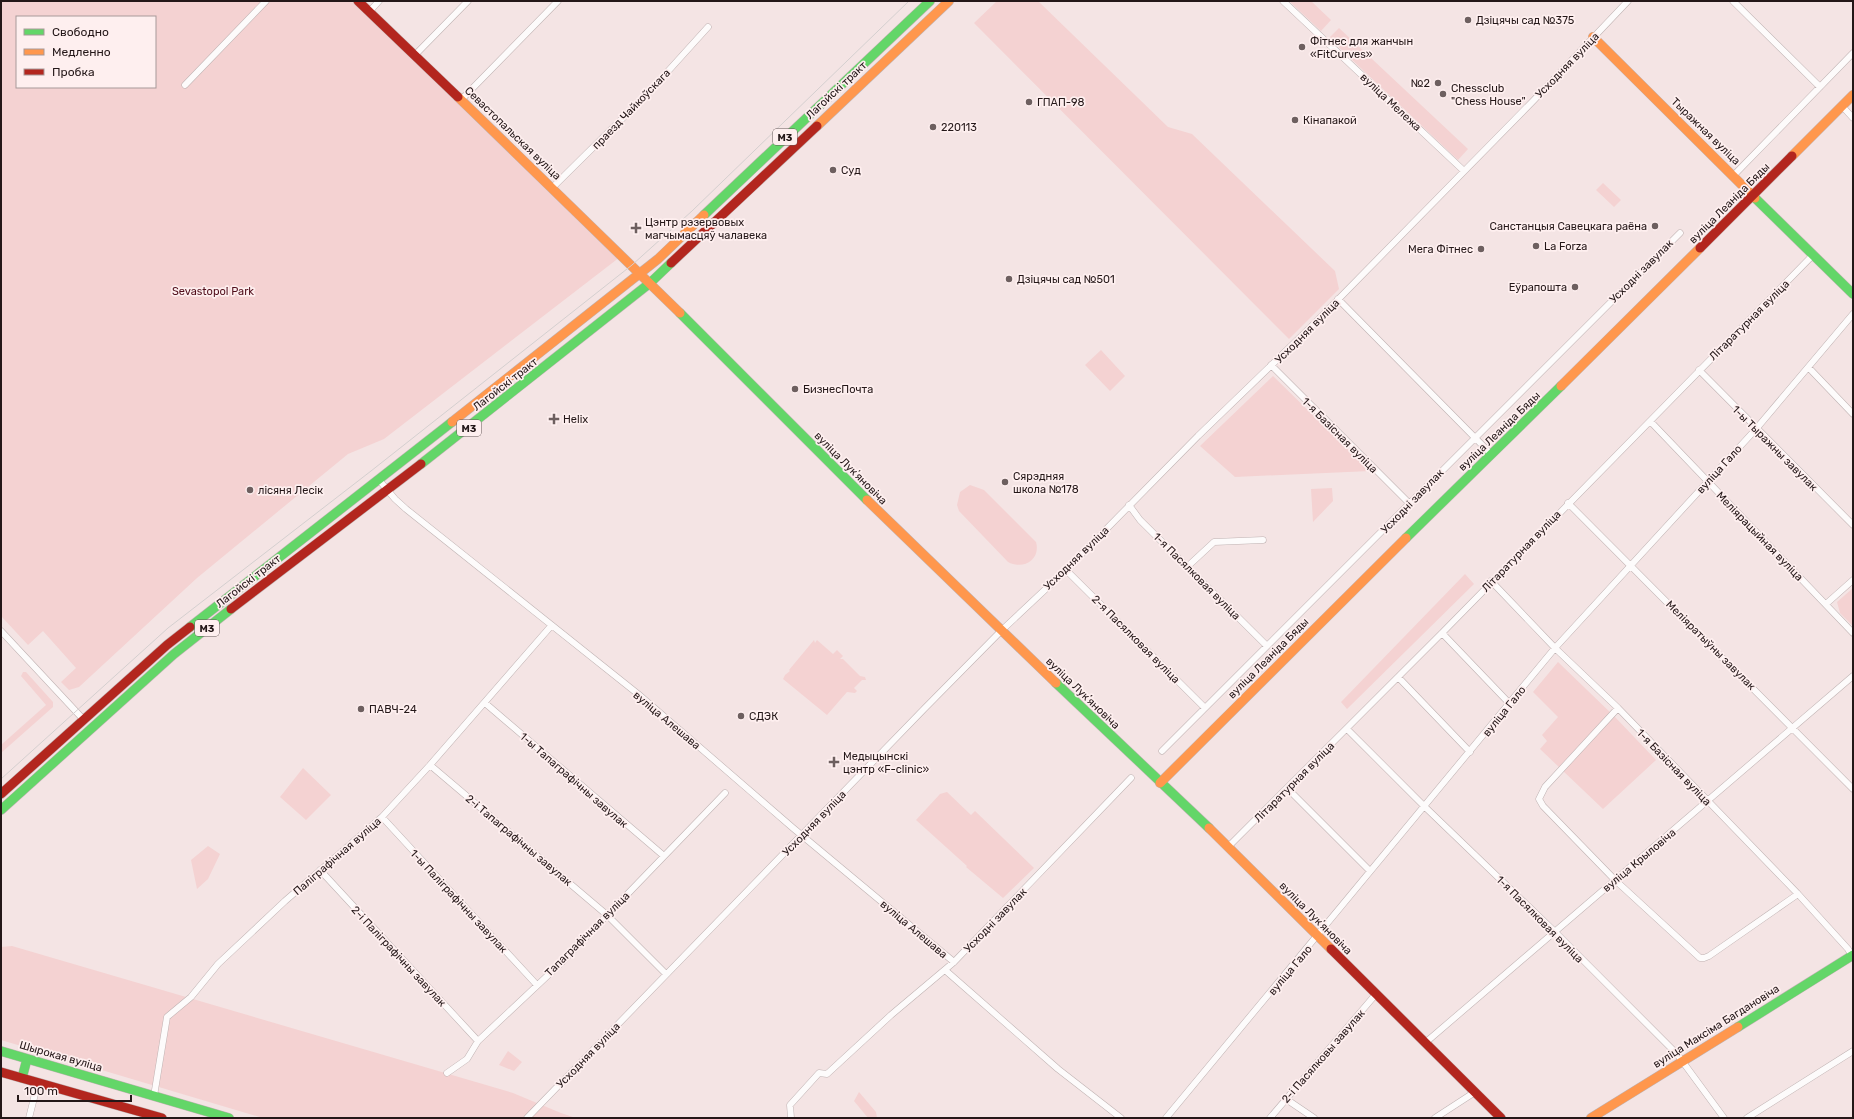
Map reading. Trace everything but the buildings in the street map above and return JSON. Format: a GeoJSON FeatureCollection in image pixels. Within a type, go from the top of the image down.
{"type":"FeatureCollection","features":[{"type":"Feature","properties":{"kind":"main road","name":"Севастопальская вуліца"},"geometry":{"type":"LineString","coordinates":[[358,1],[416,55],[650,283]]}},
{"type":"Feature","properties":{"kind":"main road","name":"Лагойскі тракт"},"geometry":{"type":"LineString","coordinates":[[1,794],[166,645],[258,575],[641,274],[930,1]]}},
{"type":"Feature","properties":{"kind":"main road","name":"Лагойскі тракт"},"geometry":{"type":"LineString","coordinates":[[1,810],[180,649],[477,421],[650,283],[949,1]]}},
{"type":"Feature","properties":{"kind":"main road","name":"Тыражная вуліца"},"geometry":{"type":"LineString","coordinates":[[1593,38],[1734,175],[1853,294]]}},
{"type":"Feature","properties":{"kind":"main road","name":"вуліца Леаніда Бяды"},"geometry":{"type":"LineString","coordinates":[[1160,783],[1754,195],[1853,95]]}},
{"type":"Feature","properties":{"kind":"main road","name":"вуліца Лукʼяновіча"},"geometry":{"type":"LineString","coordinates":[[650,283],[849,484],[1228,847],[1501,1118]]}},
{"type":"Feature","properties":{"kind":"main road"},"geometry":{"type":"LineString","coordinates":[[83,719],[92,728]]}},
{"type":"Feature","properties":{"kind":"main road","name":"вуліца Максіма Багдановіча"},"geometry":{"type":"LineString","coordinates":[[1591,1118],[1852,955]]}},
{"type":"Feature","properties":{"kind":"main road","name":"Шырокая вуліца"},"geometry":{"type":"LineString","coordinates":[[1,1051],[229,1118]]}},
{"type":"Feature","properties":{"kind":"main road"},"geometry":{"type":"LineString","coordinates":[[22,1078],[27,1059]]}},
{"type":"Feature","properties":{"kind":"main road"},"geometry":{"type":"LineString","coordinates":[[1,1072],[162,1118]]}},
{"type":"Feature","properties":{"kind":"street"},"geometry":{"type":"LineString","coordinates":[[185,85],[266,1]]}},
{"type":"Feature","properties":{"kind":"street"},"geometry":{"type":"LineString","coordinates":[[369,12],[379,1]]}},
{"type":"Feature","properties":{"kind":"street"},"geometry":{"type":"LineString","coordinates":[[416,55],[468,1]]}},
{"type":"Feature","properties":{"kind":"street"},"geometry":{"type":"LineString","coordinates":[[461,100],[558,1]]}},
{"type":"Feature","properties":{"kind":"street","name":"вуліца Мележа"},"geometry":{"type":"LineString","coordinates":[[1283,1],[1464,171]]}},
{"type":"Feature","properties":{"kind":"street","name":"Усходняя вуліца"},"geometry":{"type":"LineString","coordinates":[[527,1118],[1001,631],[1066,570],[1198,436],[1338,299],[1628,1]]}},
{"type":"Feature","properties":{"kind":"street"},"geometry":{"type":"LineString","coordinates":[[1733,1],[1820,86]]}},
{"type":"Feature","properties":{"kind":"street","name":"праезд Чайкоўскага"},"geometry":{"type":"LineString","coordinates":[[552,188],[651,90],[708,27]]}},
{"type":"Feature","properties":{"kind":"street"},"geometry":{"type":"LineString","coordinates":[[1734,175],[1853,53]]}},
{"type":"Feature","properties":{"kind":"street"},"geometry":{"type":"LineString","coordinates":[[1842,106],[1853,118]]}},
{"type":"Feature","properties":{"kind":"street","name":"Усходні завулак"},"geometry":{"type":"LineString","coordinates":[[1162,751],[1410,504],[1474,437],[1680,233]]}},
{"type":"Feature","properties":{"kind":"street","name":"Літаратурная вуліца"},"geometry":{"type":"LineString","coordinates":[[1228,847],[1442,633],[1491,581],[1814,254]]}},
{"type":"Feature","properties":{"kind":"street"},"geometry":{"type":"LineString","coordinates":[[1338,299],[1492,455]]}},
{"type":"Feature","properties":{"kind":"street","name":"вуліца Гало"},"geometry":{"type":"LineString","coordinates":[[1166,1118],[1370,871],[1425,807],[1555,648],[1756,429],[1853,314]]}},
{"type":"Feature","properties":{"kind":"street","name":"1-я Базісная вуліца"},"geometry":{"type":"LineString","coordinates":[[1271,365],[1410,504]]}},
{"type":"Feature","properties":{"kind":"street"},"geometry":{"type":"LineString","coordinates":[[1809,368],[1853,414]]}},
{"type":"Feature","properties":{"kind":"street","name":"1-ы Тыражны завулак"},"geometry":{"type":"LineString","coordinates":[[1699,370],[1853,525]]}},
{"type":"Feature","properties":{"kind":"street","name":"Меліярацыйная вуліца"},"geometry":{"type":"LineString","coordinates":[[1650,421],[1853,633]]}},
{"type":"Feature","properties":{"kind":"street","name":"вуліца Алешава"},"geometry":{"type":"LineString","coordinates":[[379,480],[406,509],[638,694],[802,835],[954,962]]}},
{"type":"Feature","properties":{"kind":"street","name":"Меліяратыўны завулак"},"geometry":{"type":"LineString","coordinates":[[1568,503],[1794,728],[1853,789]]}},
{"type":"Feature","properties":{"kind":"street","name":"1-я Пасялковая вуліца"},"geometry":{"type":"LineString","coordinates":[[1129,505],[1140,520],[1267,646]]}},
{"type":"Feature","properties":{"kind":"street"},"geometry":{"type":"LineString","coordinates":[[1187,567],[1214,542],[1263,540]]}},
{"type":"Feature","properties":{"kind":"street","name":"2-я Пасялковая вуліца"},"geometry":{"type":"LineString","coordinates":[[1066,570],[1205,708]]}},
{"type":"Feature","properties":{"kind":"street"},"geometry":{"type":"LineString","coordinates":[[1826,604],[1853,580]]}},
{"type":"Feature","properties":{"kind":"street","name":"1-я Базісная вуліца"},"geometry":{"type":"LineString","coordinates":[[1491,581],[1555,648],[1618,708],[1798,894],[1852,955]]}},
{"type":"Feature","properties":{"kind":"street","name":"Паліграфічная вуліца"},"geometry":{"type":"LineString","coordinates":[[154,1096],[167,1017],[190,997],[218,964],[279,906],[382,817],[485,703],[551,626]]}},
{"type":"Feature","properties":{"kind":"street"},"geometry":{"type":"LineString","coordinates":[[1,631],[83,719]]}},
{"type":"Feature","properties":{"kind":"street"},"geometry":{"type":"LineString","coordinates":[[1442,633],[1510,704]]}},
{"type":"Feature","properties":{"kind":"street","name":"вуліца Крыловіча"},"geometry":{"type":"LineString","coordinates":[[1425,1043],[1708,802],[1853,676]]}},
{"type":"Feature","properties":{"kind":"street"},"geometry":{"type":"LineString","coordinates":[[1398,677],[1470,752]]}},
{"type":"Feature","properties":{"kind":"street","name":"1-ы Тапаграфічны завулак"},"geometry":{"type":"LineString","coordinates":[[485,703],[664,856]]}},
{"type":"Feature","properties":{"kind":"street"},"geometry":{"type":"LineString","coordinates":[[1618,708],[1545,787],[1539,799],[1615,880],[1700,958],[1704,958],[1798,894]]}},
{"type":"Feature","properties":{"kind":"street","name":"1-я Пасялковая вуліца"},"geometry":{"type":"LineString","coordinates":[[1347,729],[1425,807],[1555,932],[1683,1061],[1724,1118]]}},
{"type":"Feature","properties":{"kind":"street","name":"2-і Тапаграфічны завулак"},"geometry":{"type":"LineString","coordinates":[[430,765],[607,915],[666,974]]}},
{"type":"Feature","properties":{"kind":"street","name":"Усходні завулак"},"geometry":{"type":"LineString","coordinates":[[791,1118],[790,1105],[819,1074],[827,1074],[891,1015],[954,962],[1131,778]]}},
{"type":"Feature","properties":{"kind":"street"},"geometry":{"type":"LineString","coordinates":[[1287,788],[1370,871]]}},
{"type":"Feature","properties":{"kind":"street","name":"Тапаграфічная вуліца"},"geometry":{"type":"LineString","coordinates":[[447,1073],[466,1059],[478,1041],[536,984],[560,964],[725,793]]}},
{"type":"Feature","properties":{"kind":"street","name":"1-ы Паліграфічны завулак"},"geometry":{"type":"LineString","coordinates":[[382,817],[536,984]]}},
{"type":"Feature","properties":{"kind":"street","name":"2-і Паліграфічны завулак"},"geometry":{"type":"LineString","coordinates":[[320,870],[478,1041]]}},
{"type":"Feature","properties":{"kind":"street","name":"вуліца Алешава"},"geometry":{"type":"LineString","coordinates":[[945,970],[1058,1069],[1121,1118]]}},
{"type":"Feature","properties":{"kind":"street","name":"2-і Пасялковы завулак"},"geometry":{"type":"LineString","coordinates":[[1270,1118],[1376,994]]}},
{"type":"Feature","properties":{"kind":"street"},"geometry":{"type":"LineString","coordinates":[[1747,1118],[1853,1051]]}},
{"type":"Feature","properties":{"kind":"street"},"geometry":{"type":"LineString","coordinates":[[29,1118],[38,1082]]}},
{"type":"Feature","properties":{"kind":"street"},"geometry":{"type":"LineString","coordinates":[[1435,1118],[1475,1092]]}},
{"type":"Feature","properties":{"kind":"street"},"geometry":{"type":"LineString","coordinates":[[1286,1099],[1314,1118]]}},
{"type":"Feature","properties":{"kind":"green space","name":"Sevastopol Park"},"geometry":{"type":"Polygon","coordinates":[[[1,1],[357,1],[620,257],[384,439],[348,454],[197,578],[79,687],[69,690],[61,682],[76,668],[43,631],[28,645],[1,616],[1,1]]]}},
{"type":"Feature","properties":{"kind":"green space"},"geometry":{"type":"Polygon","coordinates":[[[997,1],[1038,1],[1168,127],[1192,134],[1335,271],[1339,289],[1289,339],[974,23],[997,1]]]}},
{"type":"Feature","properties":{"kind":"green space"},"geometry":{"type":"Polygon","coordinates":[[[1289,1],[1311,1],[1331,20],[1321,31],[1289,1]]]}},
{"type":"Feature","properties":{"kind":"green space"},"geometry":{"type":"Polygon","coordinates":[[[1339,28],[1468,149],[1458,160],[1329,38],[1339,28]]]}},
{"type":"Feature","properties":{"kind":"green space"},"geometry":{"type":"Polygon","coordinates":[[[1603,183],[1621,200],[1614,207],[1596,190],[1603,183]]]}},
{"type":"Feature","properties":{"kind":"green space"},"geometry":{"type":"Polygon","coordinates":[[[1101,350],[1125,376],[1110,391],[1085,365],[1101,350]]]}},
{"type":"Feature","properties":{"kind":"green space"},"geometry":{"type":"Polygon","coordinates":[[[1273,376],[1370,471],[1235,477],[1200,446],[1273,376]]]}},
{"type":"Feature","properties":{"kind":"green space"},"geometry":{"type":"Polygon","coordinates":[[[970,485],[984,490],[1036,542],[1036,554],[1030,562],[1019,565],[1008,562],[959,511],[957,505],[960,492],[970,485]]]}},
{"type":"Feature","properties":{"kind":"green space"},"geometry":{"type":"Polygon","coordinates":[[[1332,488],[1333,501],[1313,522],[1311,489],[1332,488]]]}},
{"type":"Feature","properties":{"kind":"green space"},"geometry":{"type":"Polygon","coordinates":[[[1465,574],[1474,584],[1347,709],[1341,702],[1465,574]]]}},
{"type":"Feature","properties":{"kind":"green space"},"geometry":{"type":"Polygon","coordinates":[[[1853,588],[1853,626],[1840,613],[1837,602],[1853,588]]]}},
{"type":"Feature","properties":{"kind":"green space"},"geometry":{"type":"Polygon","coordinates":[[[814,640],[815,643],[817,640],[833,654],[837,650],[843,656],[840,659],[843,659],[860,676],[865,677],[866,680],[862,680],[854,688],[857,691],[855,693],[847,692],[827,715],[783,679],[814,640]]]}},
{"type":"Feature","properties":{"kind":"green space"},"geometry":{"type":"Polygon","coordinates":[[[1558,662],[1615,717],[1656,760],[1603,809],[1540,749],[1547,741],[1542,735],[1558,717],[1533,692],[1558,662]]]}},
{"type":"Feature","properties":{"kind":"green space"},"geometry":{"type":"Polygon","coordinates":[[[23,672],[26,672],[53,702],[53,707],[1,753],[1,745],[46,705],[21,676],[23,672]]]}},
{"type":"Feature","properties":{"kind":"green space"},"geometry":{"type":"Polygon","coordinates":[[[303,768],[331,795],[306,820],[280,797],[303,768]]]}},
{"type":"Feature","properties":{"kind":"green space"},"geometry":{"type":"Polygon","coordinates":[[[947,792],[971,815],[975,811],[1034,868],[1003,898],[966,867],[967,866],[916,820],[940,794],[947,792]]]}},
{"type":"Feature","properties":{"kind":"green space"},"geometry":{"type":"Polygon","coordinates":[[[208,846],[220,854],[208,879],[197,889],[191,860],[208,846]]]}},
{"type":"Feature","properties":{"kind":"green space"},"geometry":{"type":"Polygon","coordinates":[[[12,946],[513,1093],[576,1118],[263,1118],[1,1040],[1,947],[12,946]]]}},
{"type":"Feature","properties":{"kind":"green space"},"geometry":{"type":"Polygon","coordinates":[[[508,1051],[522,1062],[514,1071],[499,1065],[508,1051]]]}},
{"type":"Feature","properties":{"kind":"green space"},"geometry":{"type":"Polygon","coordinates":[[[859,1092],[876,1112],[877,1118],[868,1118],[854,1101],[859,1092]]]}},
{"type":"Feature","properties":{"kind":"tram line"},"geometry":{"type":"LineString","coordinates":[[1,779],[168,628],[371,471],[632,265],[692,211],[909,1]]}},
{"type":"Feature","properties":{"kind":"traffic: fast"},"geometry":{"type":"LineString","coordinates":[[704,215],[930,1]]}},
{"type":"Feature","properties":{"kind":"traffic: fast"},"geometry":{"type":"LineString","coordinates":[[1755,198],[1853,294]]}},
{"type":"Feature","properties":{"kind":"traffic: fast"},"geometry":{"type":"LineString","coordinates":[[421,464],[650,283],[671,263]]}},
{"type":"Feature","properties":{"kind":"traffic: fast"},"geometry":{"type":"LineString","coordinates":[[680,313],[867,500]]}},
{"type":"Feature","properties":{"kind":"traffic: fast"},"geometry":{"type":"LineString","coordinates":[[1406,538],[1561,386]]}},
{"type":"Feature","properties":{"kind":"traffic: fast"},"geometry":{"type":"LineString","coordinates":[[190,627],[452,422]]}},
{"type":"Feature","properties":{"kind":"traffic: fast"},"geometry":{"type":"LineString","coordinates":[[1,810],[174,654],[231,609]]}},
{"type":"Feature","properties":{"kind":"traffic: fast"},"geometry":{"type":"LineString","coordinates":[[1056,683],[1209,828]]}},
{"type":"Feature","properties":{"kind":"traffic: fast"},"geometry":{"type":"LineString","coordinates":[[1738,1027],[1853,955]]}},
{"type":"Feature","properties":{"kind":"traffic: fast"},"geometry":{"type":"LineString","coordinates":[[1,1051],[229,1118]]}},
{"type":"Feature","properties":{"kind":"traffic: fast"},"geometry":{"type":"LineString","coordinates":[[22,1078],[27,1059]]}},
{"type":"Feature","properties":{"kind":"traffic: slow"},"geometry":{"type":"LineString","coordinates":[[817,126],[949,1]]}},
{"type":"Feature","properties":{"kind":"traffic: slow"},"geometry":{"type":"LineString","coordinates":[[1593,37],[1755,198]]}},
{"type":"Feature","properties":{"kind":"traffic: slow"},"geometry":{"type":"LineString","coordinates":[[1792,156],[1853,95]]}},
{"type":"Feature","properties":{"kind":"traffic: slow"},"geometry":{"type":"LineString","coordinates":[[458,97],[680,313]]}},
{"type":"Feature","properties":{"kind":"traffic: slow"},"geometry":{"type":"LineString","coordinates":[[452,422],[658,259],[704,215]]}},
{"type":"Feature","properties":{"kind":"traffic: slow"},"geometry":{"type":"LineString","coordinates":[[1561,386],[1700,248]]}},
{"type":"Feature","properties":{"kind":"traffic: slow"},"geometry":{"type":"LineString","coordinates":[[867,500],[1056,683]]}},
{"type":"Feature","properties":{"kind":"traffic: slow"},"geometry":{"type":"LineString","coordinates":[[1160,783],[1406,538]]}},
{"type":"Feature","properties":{"kind":"traffic: slow"},"geometry":{"type":"LineString","coordinates":[[1209,828],[1331,949]]}},
{"type":"Feature","properties":{"kind":"traffic: slow"},"geometry":{"type":"LineString","coordinates":[[1591,1118],[1738,1027]]}},
{"type":"Feature","properties":{"kind":"traffic: jam"},"geometry":{"type":"LineString","coordinates":[[358,1],[458,97]]}},
{"type":"Feature","properties":{"kind":"traffic: jam"},"geometry":{"type":"LineString","coordinates":[[671,263],[817,126]]}},
{"type":"Feature","properties":{"kind":"traffic: jam"},"geometry":{"type":"LineString","coordinates":[[1700,248],[1792,156]]}},
{"type":"Feature","properties":{"kind":"traffic: jam"},"geometry":{"type":"LineString","coordinates":[[231,609],[421,464]]}},
{"type":"Feature","properties":{"kind":"traffic: jam"},"geometry":{"type":"LineString","coordinates":[[1,794],[167,645],[190,627]]}},
{"type":"Feature","properties":{"kind":"traffic: jam"},"geometry":{"type":"LineString","coordinates":[[1331,949],[1501,1118]]}},
{"type":"Feature","properties":{"kind":"traffic: jam"},"geometry":{"type":"LineString","coordinates":[[1,1072],[162,1118]]}},
{"type":"Feature","properties":{"kind":"place","name":"Дзіцячы сад №375"},"geometry":{"type":"Point","coordinates":[1468,20]}},
{"type":"Feature","properties":{"kind":"place","name":"Фітнес для жанчын «FitCurves»"},"geometry":{"type":"Point","coordinates":[1302,47]}},
{"type":"Feature","properties":{"kind":"place","name":"№2"},"geometry":{"type":"Point","coordinates":[1438,83]}},
{"type":"Feature","properties":{"kind":"place","name":"Chessclub \"Chess House\""},"geometry":{"type":"Point","coordinates":[1443,94]}},
{"type":"Feature","properties":{"kind":"place","name":"ГПАП-98"},"geometry":{"type":"Point","coordinates":[1029,102]}},
{"type":"Feature","properties":{"kind":"place","name":"Кінапакой"},"geometry":{"type":"Point","coordinates":[1295,120]}},
{"type":"Feature","properties":{"kind":"place","name":"220113"},"geometry":{"type":"Point","coordinates":[933,127]}},
{"type":"Feature","properties":{"kind":"place","name":"Суд"},"geometry":{"type":"Point","coordinates":[833,170]}},
{"type":"Feature","properties":{"kind":"place","name":"Санстанцыя Савецкага раёна"},"geometry":{"type":"Point","coordinates":[1655,226]}},
{"type":"Feature","properties":{"kind":"place","name":"Цэнтр рэзервовых магчымасцяў чалавека"},"geometry":{"type":"Point","coordinates":[636,228]}},
{"type":"Feature","properties":{"kind":"place","name":"La Forza"},"geometry":{"type":"Point","coordinates":[1536,246]}},
{"type":"Feature","properties":{"kind":"place","name":"Мега Фітнес"},"geometry":{"type":"Point","coordinates":[1481,249]}},
{"type":"Feature","properties":{"kind":"place","name":"Дзіцячы сад №501"},"geometry":{"type":"Point","coordinates":[1009,279]}},
{"type":"Feature","properties":{"kind":"place","name":"Еўрапошта"},"geometry":{"type":"Point","coordinates":[1575,287]}},
{"type":"Feature","properties":{"kind":"place","name":"БизнесПочта"},"geometry":{"type":"Point","coordinates":[795,389]}},
{"type":"Feature","properties":{"kind":"place","name":"Helix"},"geometry":{"type":"Point","coordinates":[554,419]}},
{"type":"Feature","properties":{"kind":"place","name":"Сярэдняя школа №178"},"geometry":{"type":"Point","coordinates":[1005,482]}},
{"type":"Feature","properties":{"kind":"place","name":"лісяня Лесік"},"geometry":{"type":"Point","coordinates":[250,490]}},
{"type":"Feature","properties":{"kind":"place","name":"ПАВЧ-24"},"geometry":{"type":"Point","coordinates":[361,709]}},
{"type":"Feature","properties":{"kind":"place","name":"СДЭК"},"geometry":{"type":"Point","coordinates":[741,716]}},
{"type":"Feature","properties":{"kind":"place","name":"Медыцынскі цэнтр «F-clinic»"},"geometry":{"type":"Point","coordinates":[834,762]}}]}
